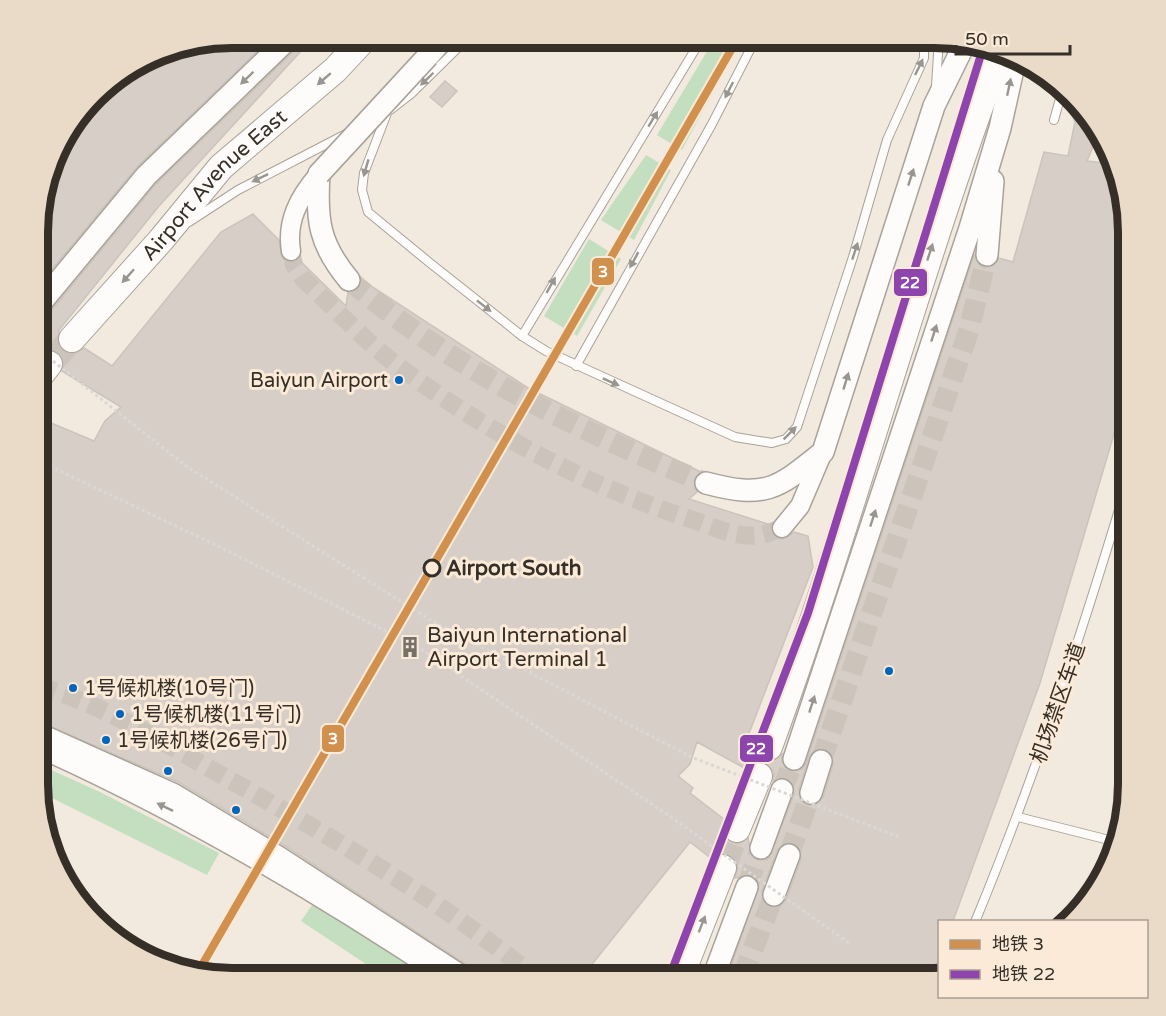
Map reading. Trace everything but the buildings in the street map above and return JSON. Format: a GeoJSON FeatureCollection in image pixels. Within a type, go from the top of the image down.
{"type":"FeatureCollection","features":[{"type":"Feature","properties":{"kind":"highway","name":"Airport Avenue East"},"geometry":{"type":"LineString","coordinates":[[72,339],[161,240],[221,167],[335,70],[356,48]]}},
{"type":"Feature","properties":{"kind":"highway"},"geometry":{"type":"LineString","coordinates":[[769,747],[814,626],[950,192],[997,60]]}},
{"type":"Feature","properties":{"kind":"highway"},"geometry":{"type":"LineString","coordinates":[[737,829],[759,776]]}},
{"type":"Feature","properties":{"kind":"highway"},"geometry":{"type":"LineString","coordinates":[[684,968],[723,868]]}},
{"type":"Feature","properties":{"kind":"main road"},"geometry":{"type":"LineString","coordinates":[[48,294],[146,176],[280,48]]}},
{"type":"Feature","properties":{"kind":"main road"},"geometry":{"type":"LineString","coordinates":[[349,280],[326,249],[317,200],[319,174],[436,48]]}},
{"type":"Feature","properties":{"kind":"main road"},"geometry":{"type":"LineString","coordinates":[[706,483],[736,491],[765,491],[787,481],[823,452],[934,106],[960,50]]}},
{"type":"Feature","properties":{"kind":"main road"},"geometry":{"type":"LineString","coordinates":[[987,255],[993,179],[1000,129],[1014,67]]}},
{"type":"Feature","properties":{"kind":"main road"},"geometry":{"type":"LineString","coordinates":[[794,759],[1000,129]]}},
{"type":"Feature","properties":{"kind":"main road"},"geometry":{"type":"LineString","coordinates":[[48,751],[199,824],[294,878],[434,968]]}},
{"type":"Feature","properties":{"kind":"main road"},"geometry":{"type":"LineString","coordinates":[[811,792],[821,761]]}},
{"type":"Feature","properties":{"kind":"main road"},"geometry":{"type":"LineString","coordinates":[[761,848],[782,790]]}},
{"type":"Feature","properties":{"kind":"main road"},"geometry":{"type":"LineString","coordinates":[[774,895],[789,855]]}},
{"type":"Feature","properties":{"kind":"main road"},"geometry":{"type":"LineString","coordinates":[[717,968],[747,887]]}},
{"type":"Feature","properties":{"kind":"street"},"geometry":{"type":"LineString","coordinates":[[291,251],[288,235],[293,216],[304,191],[319,174]]}},
{"type":"Feature","properties":{"kind":"street"},"geometry":{"type":"LineString","coordinates":[[782,528],[800,506],[823,452]]}},
{"type":"Feature","properties":{"kind":"street"},"geometry":{"type":"LineString","coordinates":[[48,737],[174,794],[281,857],[452,968]]}},
{"type":"Feature","properties":{"kind":"lane"},"geometry":{"type":"LineString","coordinates":[[161,240],[238,190],[387,113],[412,93],[458,48]]}},
{"type":"Feature","properties":{"kind":"lane"},"geometry":{"type":"LineString","coordinates":[[522,336],[696,48]]}},
{"type":"Feature","properties":{"kind":"lane"},"geometry":{"type":"LineString","coordinates":[[576,366],[712,124],[751,48]]}},
{"type":"Feature","properties":{"kind":"lane"},"geometry":{"type":"LineString","coordinates":[[387,113],[364,173],[362,190],[369,212],[522,336],[576,366],[735,438],[757,443],[772,443],[786,439],[796,427],[877,183],[887,140],[924,58],[924,48]]}},
{"type":"Feature","properties":{"kind":"lane"},"geometry":{"type":"LineString","coordinates":[[934,106],[938,48]]}},
{"type":"Feature","properties":{"kind":"lane"},"geometry":{"type":"LineString","coordinates":[[1054,120],[1060,98]]}},
{"type":"Feature","properties":{"kind":"lane","name":"机场禁区车道"},"geometry":{"type":"LineString","coordinates":[[975,920],[1018,817],[1079,644],[1118,513]]}},
{"type":"Feature","properties":{"kind":"lane"},"geometry":{"type":"LineString","coordinates":[[1018,817],[1109,840]]}},
{"type":"Feature","properties":{"kind":"path"},"geometry":{"type":"LineString","coordinates":[[48,368],[186,466],[432,621],[691,757],[899,837]]}},
{"type":"Feature","properties":{"kind":"path"},"geometry":{"type":"LineString","coordinates":[[48,465],[220,547],[421,649],[668,814],[849,943]]}},
{"type":"Feature","properties":{"kind":"green space"},"geometry":{"type":"Polygon","coordinates":[[[709,48],[737,48],[682,150],[657,135],[709,48]]]}},
{"type":"Feature","properties":{"kind":"green space"},"geometry":{"type":"Polygon","coordinates":[[[646,155],[671,170],[634,240],[601,220],[646,155]]]}},
{"type":"Feature","properties":{"kind":"green space"},"geometry":{"type":"Polygon","coordinates":[[[589,239],[621,259],[577,336],[544,316],[589,239]]]}},
{"type":"Feature","properties":{"kind":"green space"},"geometry":{"type":"Polygon","coordinates":[[[48,769],[100,792],[219,853],[207,875],[48,796],[48,769]]]}},
{"type":"Feature","properties":{"kind":"green space"},"geometry":{"type":"Polygon","coordinates":[[[315,901],[419,968],[372,968],[301,921],[315,901]]]}},
{"type":"Feature","properties":{"kind":"tunnel"},"geometry":{"type":"LineString","coordinates":[[291,251],[294,265],[304,280],[378,350],[438,394],[542,457],[652,506],[734,534],[752,536],[782,528]]}},
{"type":"Feature","properties":{"kind":"tunnel"},"geometry":{"type":"LineString","coordinates":[[821,761],[969,330],[987,255]]}},
{"type":"Feature","properties":{"kind":"tunnel"},"geometry":{"type":"LineString","coordinates":[[349,280],[431,342],[519,396],[612,442],[706,483]]}},
{"type":"Feature","properties":{"kind":"tunnel"},"geometry":{"type":"LineString","coordinates":[[49,364],[72,339]]}},
{"type":"Feature","properties":{"kind":"tunnel"},"geometry":{"type":"LineString","coordinates":[[48,689],[84,702],[129,723],[298,819],[380,868],[460,920],[523,968]]}},
{"type":"Feature","properties":{"kind":"tunnel"},"geometry":{"type":"LineString","coordinates":[[782,790],[794,759]]}},
{"type":"Feature","properties":{"kind":"tunnel"},"geometry":{"type":"LineString","coordinates":[[789,855],[811,793]]}},
{"type":"Feature","properties":{"kind":"tunnel"},"geometry":{"type":"LineString","coordinates":[[723,868],[737,829]]}},
{"type":"Feature","properties":{"kind":"tunnel"},"geometry":{"type":"LineString","coordinates":[[747,887],[761,848]]}},
{"type":"Feature","properties":{"kind":"tunnel"},"geometry":{"type":"LineString","coordinates":[[746,968],[774,895]]}},
{"type":"Feature","properties":{"kind":"metro line","name":"3"},"geometry":{"type":"LineString","coordinates":[[202,965],[732,48]]}},
{"type":"Feature","properties":{"kind":"metro line","name":"22"},"geometry":{"type":"LineString","coordinates":[[673,968],[808,613],[981,55]]}},
{"type":"Feature","properties":{"kind":"place","name":"Baiyun Airport"},"geometry":{"type":"Point","coordinates":[399,380]}},
{"type":"Feature","properties":{"kind":"place","name":"Airport South"},"geometry":{"type":"Point","coordinates":[432,568]}},
{"type":"Feature","properties":{"kind":"place","name":"Baiyun International Airport Terminal 1"},"geometry":{"type":"Point","coordinates":[410,647]}},
{"type":"Feature","properties":{"kind":"place","name":"1号候机楼(10号门)"},"geometry":{"type":"Point","coordinates":[73,688]}},
{"type":"Feature","properties":{"kind":"place","name":"1号候机楼(11号门)"},"geometry":{"type":"Point","coordinates":[120,714]}},
{"type":"Feature","properties":{"kind":"place","name":"1号候机楼(26号门)"},"geometry":{"type":"Point","coordinates":[106,740]}}]}
